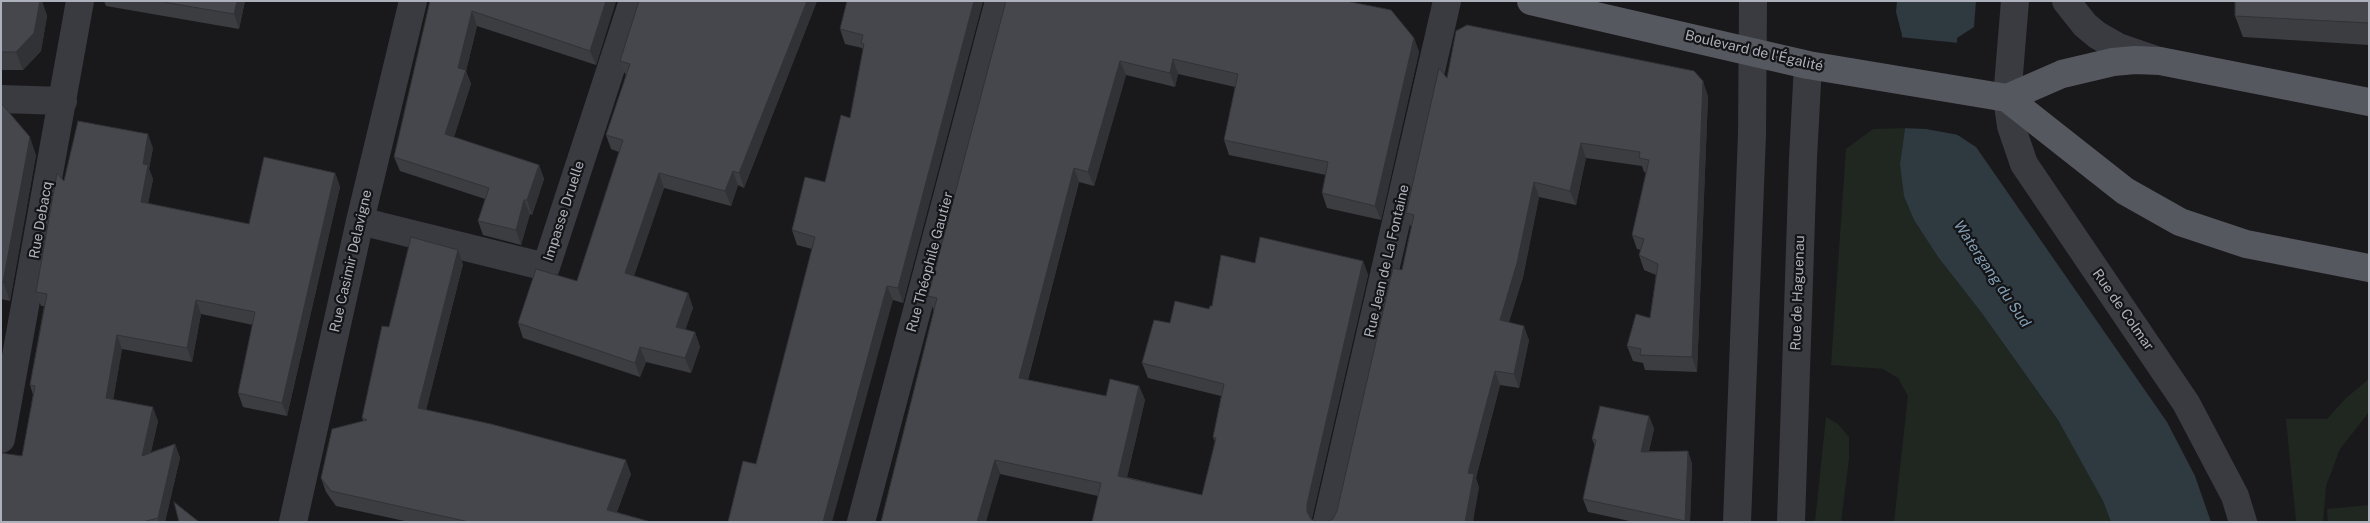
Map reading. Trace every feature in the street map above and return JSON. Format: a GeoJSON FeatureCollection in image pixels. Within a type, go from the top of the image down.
{"type":"FeatureCollection","features":[{"type":"Feature","properties":{"kind":"main road","name":"Boulevard de l'Égalité"},"geometry":{"type":"LineString","coordinates":[[1531,1],[1658,29],[1752,54],[1844,72],[2007,98]]}},
{"type":"Feature","properties":{"kind":"main road"},"geometry":{"type":"LineString","coordinates":[[2369,102],[2160,61],[2127,60],[2086,68],[2054,78],[2007,98],[2125,191],[2180,222],[2246,244],[2369,268]]}},
{"type":"Feature","properties":{"kind":"street","name":"Rue Debacq"},"geometry":{"type":"LineString","coordinates":[[1,439],[80,1]]}},
{"type":"Feature","properties":{"kind":"street","name":"Rue Casimir Delavigne"},"geometry":{"type":"LineString","coordinates":[[293,522],[360,221],[413,1]]}},
{"type":"Feature","properties":{"kind":"street","name":"Impasse Druelle"},"geometry":{"type":"LineString","coordinates":[[360,221],[546,267],[633,1]]}},
{"type":"Feature","properties":{"kind":"street","name":"Rue Théophile Gautier"},"geometry":{"type":"LineString","coordinates":[[861,522],[999,1]]}},
{"type":"Feature","properties":{"kind":"street","name":"Rue Jean de La Fontaine"},"geometry":{"type":"LineString","coordinates":[[1327,522],[1447,1]]}},
{"type":"Feature","properties":{"kind":"street"},"geometry":{"type":"LineString","coordinates":[[1736,514],[1752,134],[1753,1]]}},
{"type":"Feature","properties":{"kind":"street","name":"Rue de Colmar"},"geometry":{"type":"LineString","coordinates":[[2015,1],[2007,98],[2011,126],[2024,164],[2186,403],[2235,496],[2243,522]]}},
{"type":"Feature","properties":{"kind":"street"},"geometry":{"type":"LineString","coordinates":[[2066,1],[2085,25],[2097,35],[2118,47],[2160,61]]}},
{"type":"Feature","properties":{"kind":"street","name":"Rue de Haguenau"},"geometry":{"type":"LineString","coordinates":[[1791,522],[1802,178],[1808,65]]}},
{"type":"Feature","properties":{"kind":"street"},"geometry":{"type":"LineString","coordinates":[[1,99],[63,100]]}},
{"type":"Feature","properties":{"kind":"shaded area"},"geometry":{"type":"Polygon","coordinates":[[[1905,128],[1900,164],[1914,220],[1938,257],[1981,312],[2058,420],[2103,501],[2111,522],[1894,522],[1908,396],[1898,378],[1883,369],[1831,365],[1846,149],[1873,129],[1905,128]]]}},
{"type":"Feature","properties":{"kind":"shaded area"},"geometry":{"type":"Polygon","coordinates":[[[2369,379],[2369,412],[2340,449],[2326,486],[2323,522],[2296,522],[2286,419],[2327,419],[2346,398],[2369,379]]]}},
{"type":"Feature","properties":{"kind":"shaded area"},"geometry":{"type":"Polygon","coordinates":[[[1826,417],[1838,424],[1849,437],[1849,459],[1841,522],[1815,522],[1826,417]]]}},
{"type":"Feature","properties":{"kind":"shaded area"},"geometry":{"type":"Polygon","coordinates":[[[2369,505],[2369,522],[2328,522],[2327,509],[2369,505]]]}},
{"type":"Feature","properties":{"kind":"water","name":"Watergang du Sud"},"geometry":{"type":"Polygon","coordinates":[[[1897,1],[1976,1],[1974,27],[1957,38],[1956,134],[1976,147],[2167,422],[2195,476],[2211,522],[2111,522],[2103,501],[2058,420],[1981,312],[1938,257],[1914,220],[1904,196],[1900,164],[1905,128],[1902,35],[1896,12],[1897,1]]]}},
{"type":"Feature","properties":{"kind":"pier"},"geometry":{"type":"Polygon","coordinates":[[[1899,37],[1959,43],[1961,77],[1958,133],[1964,136],[1926,129],[1902,128],[1899,37]]]}},
{"type":"Feature","properties":{"kind":"building"},"geometry":{"type":"Polygon","coordinates":[[[1,1],[40,1],[34,33],[16,52],[1,52],[1,1]]]}},
{"type":"Feature","properties":{"kind":"building"},"geometry":{"type":"Polygon","coordinates":[[[157,1],[237,1],[234,14],[157,1]]]}},
{"type":"Feature","properties":{"kind":"building"},"geometry":{"type":"Polygon","coordinates":[[[430,1],[606,1],[590,51],[472,11],[458,68],[466,70],[445,134],[539,165],[527,200],[524,200],[516,230],[478,221],[489,188],[394,157],[430,1]]]}},
{"type":"Feature","properties":{"kind":"building"},"geometry":{"type":"Polygon","coordinates":[[[639,1],[807,1],[739,173],[733,171],[725,191],[659,173],[625,273],[688,293],[676,327],[695,332],[685,358],[640,347],[635,363],[518,323],[536,269],[577,281],[623,140],[606,135],[630,64],[620,61],[639,1]]]}},
{"type":"Feature","properties":{"kind":"building"},"geometry":{"type":"Polygon","coordinates":[[[847,1],[974,1],[898,288],[887,286],[823,522],[728,522],[743,461],[756,464],[815,237],[792,230],[805,177],[825,182],[841,115],[850,118],[864,44],[861,43],[863,35],[840,29],[847,1]]]}},
{"type":"Feature","properties":{"kind":"building"},"geometry":{"type":"Polygon","coordinates":[[[1006,1],[1346,1],[1391,10],[1414,38],[1375,206],[1322,193],[1328,162],[1224,140],[1238,74],[1173,59],[1170,73],[1120,61],[1088,172],[1074,168],[1019,378],[1106,396],[1110,379],[1139,386],[1118,476],[1202,495],[1216,438],[1213,437],[1224,384],[1142,363],[1154,320],[1170,323],[1175,301],[1209,309],[1212,306],[1221,255],[1255,263],[1260,237],[1363,261],[1307,504],[1307,512],[1311,519],[1317,522],[1092,522],[1101,483],[995,460],[977,522],[881,522],[937,298],[928,296],[1006,1]]]}},
{"type":"Feature","properties":{"kind":"building"},"geometry":{"type":"Polygon","coordinates":[[[2235,1],[2369,1],[2369,23],[2235,16],[2235,1]]]}},
{"type":"Feature","properties":{"kind":"building"},"geometry":{"type":"Polygon","coordinates":[[[1467,25],[1694,71],[1703,81],[1692,357],[1640,355],[1641,349],[1627,346],[1636,314],[1650,318],[1658,264],[1639,255],[1644,239],[1632,235],[1649,160],[1639,158],[1640,152],[1581,143],[1570,191],[1534,182],[1517,263],[1500,320],[1524,326],[1514,374],[1495,371],[1468,473],[1474,474],[1465,522],[1327,522],[1333,519],[1337,511],[1393,268],[1402,270],[1414,215],[1406,213],[1439,68],[1447,78],[1456,31],[1467,25]]]}},
{"type":"Feature","properties":{"kind":"building"},"geometry":{"type":"Polygon","coordinates":[[[1,103],[30,137],[3,282],[1,282],[1,103]]]}},
{"type":"Feature","properties":{"kind":"building"},"geometry":{"type":"Polygon","coordinates":[[[78,121],[148,134],[143,164],[148,165],[141,202],[249,224],[264,157],[335,173],[282,403],[238,393],[255,312],[196,300],[187,348],[117,335],[106,398],[153,407],[142,456],[175,444],[158,518],[142,522],[1,522],[1,453],[22,456],[35,386],[30,385],[47,294],[36,292],[57,173],[64,181],[78,121]]]}},
{"type":"Feature","properties":{"kind":"building"},"geometry":{"type":"Polygon","coordinates":[[[411,237],[458,250],[418,408],[491,424],[626,460],[607,510],[651,522],[469,522],[331,491],[321,478],[332,429],[367,420],[362,418],[382,326],[389,327],[411,237]]]}},
{"type":"Feature","properties":{"kind":"building"},"geometry":{"type":"Polygon","coordinates":[[[1600,406],[1649,416],[1641,452],[1688,451],[1685,521],[1583,499],[1596,440],[1592,439],[1600,406]]]}},
{"type":"Feature","properties":{"kind":"building"},"geometry":{"type":"Polygon","coordinates":[[[174,502],[199,522],[179,522],[174,502]]]}}]}
